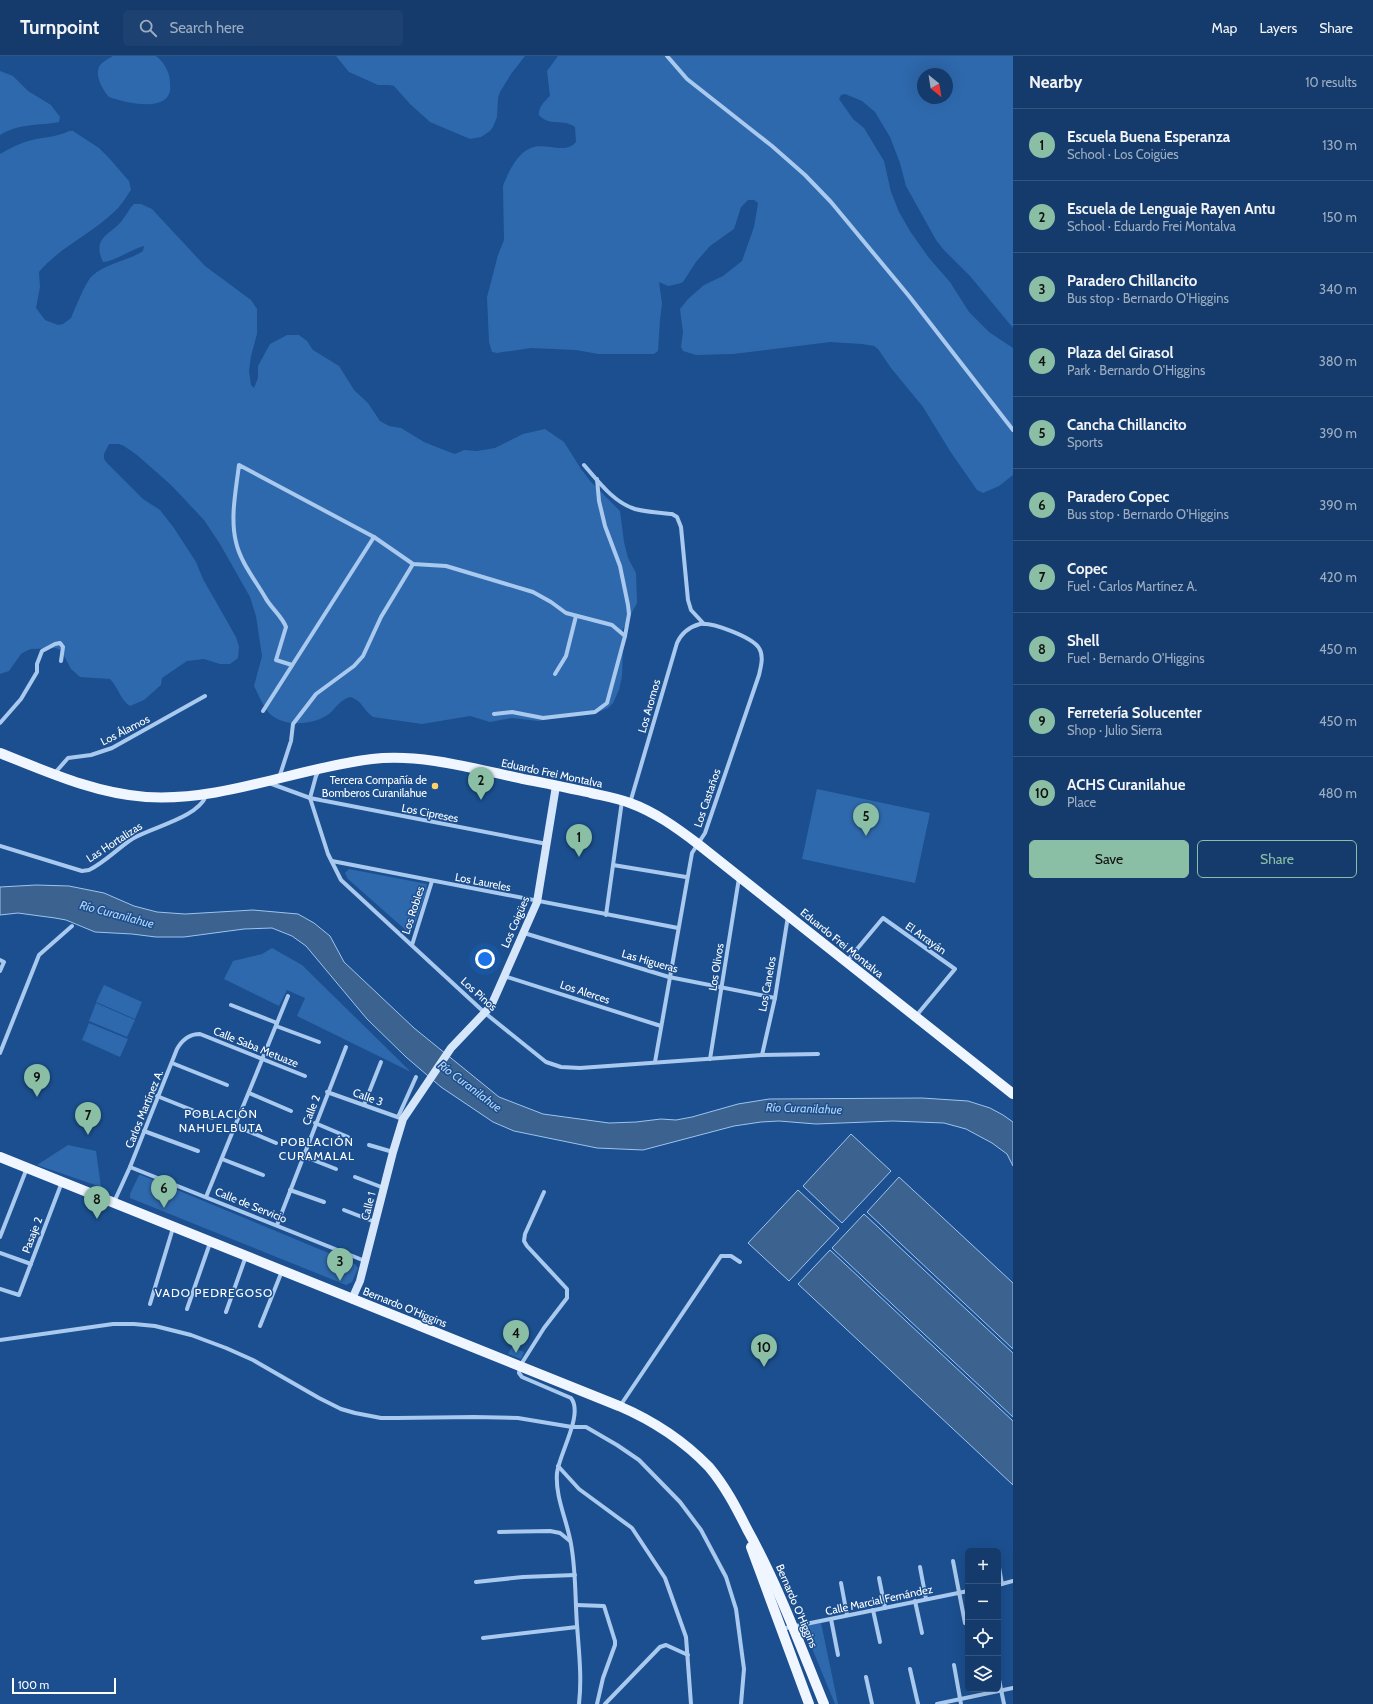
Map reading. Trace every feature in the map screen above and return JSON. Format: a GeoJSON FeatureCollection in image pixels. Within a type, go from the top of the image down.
{"type":"FeatureCollection","features":[{"type":"Feature","properties":{"kind":"main road","name":"Eduardo Frei Montalva"},"geometry":{"type":"LineString","coordinates":[[0,753],[81,784],[104,791],[161,797],[206,794],[278,780],[320,769],[371,759],[408,758],[556,786],[626,802],[667,822],[698,844],[1013,1094]]}},
{"type":"Feature","properties":{"kind":"main road","name":"Bernardo O'Higgins"},"geometry":{"type":"LineString","coordinates":[[0,1157],[619,1406],[662,1427],[698,1456],[722,1484],[770,1572],[824,1704]]}},
{"type":"Feature","properties":{"kind":"main road","name":"Bernardo O'Higgins"},"geometry":{"type":"LineString","coordinates":[[743,1520],[748,1541],[810,1704]]}},
{"type":"Feature","properties":{"kind":"street"},"geometry":{"type":"LineString","coordinates":[[667,56],[687,79],[772,146],[831,202],[909,296],[1013,430]]}},
{"type":"Feature","properties":{"kind":"street"},"geometry":{"type":"LineString","coordinates":[[584,465],[610,494],[634,509],[672,514],[677,517],[681,527],[688,600],[691,610],[702,624]]}},
{"type":"Feature","properties":{"kind":"street"},"geometry":{"type":"LineString","coordinates":[[292,665],[276,660],[286,627],[285,623],[270,606],[241,557],[236,543],[234,520],[239,466],[374,537],[413,564],[446,566],[533,592],[551,602],[566,613],[612,625],[625,636]]}},
{"type":"Feature","properties":{"kind":"street"},"geometry":{"type":"LineString","coordinates":[[494,714],[512,712],[543,718],[595,712],[607,703],[625,636],[628,605],[620,566],[605,526],[599,501],[597,479]]}},
{"type":"Feature","properties":{"kind":"street"},"geometry":{"type":"LineString","coordinates":[[263,711],[374,537]]}},
{"type":"Feature","properties":{"kind":"street"},"geometry":{"type":"LineString","coordinates":[[278,780],[291,742],[293,724],[316,694],[354,666],[363,656],[381,617],[413,564]]}},
{"type":"Feature","properties":{"kind":"street"},"geometry":{"type":"LineString","coordinates":[[555,674],[566,656],[576,616]]}},
{"type":"Feature","properties":{"kind":"street","name":"Los Aromos"},"geometry":{"type":"LineString","coordinates":[[606,915],[613,865],[626,802],[677,643],[681,634],[702,624]]}},
{"type":"Feature","properties":{"kind":"street","name":"Los Castaños"},"geometry":{"type":"LineString","coordinates":[[655,1062],[686,877],[692,853],[705,833],[762,663],[761,655],[755,642],[747,638],[702,624]]}},
{"type":"Feature","properties":{"kind":"street"},"geometry":{"type":"LineString","coordinates":[[0,723],[20,699],[37,672],[37,664],[42,650],[60,643],[63,647],[61,661]]}},
{"type":"Feature","properties":{"kind":"street","name":"Los Álamos"},"geometry":{"type":"LineString","coordinates":[[54,774],[68,758],[90,755],[112,748],[205,696]]}},
{"type":"Feature","properties":{"kind":"street"},"geometry":{"type":"LineString","coordinates":[[266,782],[310,798],[316,776],[320,769]]}},
{"type":"Feature","properties":{"kind":"street","name":"Los Coigües"},"geometry":{"type":"LineString","coordinates":[[424,1087],[450,1048],[491,1006],[537,902],[556,786]]}},
{"type":"Feature","properties":{"kind":"street","name":"Las Hortalizas"},"geometry":{"type":"LineString","coordinates":[[0,846],[82,871],[89,870],[142,834],[187,815],[204,799],[206,794]]}},
{"type":"Feature","properties":{"kind":"street","name":"Los Cipreses"},"geometry":{"type":"LineString","coordinates":[[310,798],[547,844]]}},
{"type":"Feature","properties":{"kind":"street","name":"Los Pinos"},"geometry":{"type":"LineString","coordinates":[[310,798],[328,854],[341,880],[485,1013],[546,1062],[561,1067],[580,1068],[762,1055],[818,1054]]}},
{"type":"Feature","properties":{"kind":"street","name":"Los Laureles"},"geometry":{"type":"LineString","coordinates":[[332,861],[537,902],[678,928]]}},
{"type":"Feature","properties":{"kind":"street"},"geometry":{"type":"LineString","coordinates":[[613,865],[686,877]]}},
{"type":"Feature","properties":{"kind":"street","name":"Los Olivos"},"geometry":{"type":"LineString","coordinates":[[710,1059],[739,877]]}},
{"type":"Feature","properties":{"kind":"street","name":"Los Robles"},"geometry":{"type":"LineString","coordinates":[[412,945],[432,881]]}},
{"type":"Feature","properties":{"kind":"street","name":"Los Canelos"},"geometry":{"type":"LineString","coordinates":[[762,1055],[775,998],[789,915]]}},
{"type":"Feature","properties":{"kind":"street","name":"El Arrayán"},"geometry":{"type":"LineString","coordinates":[[847,961],[883,918],[955,969],[916,1016]]}},
{"type":"Feature","properties":{"kind":"street"},"geometry":{"type":"LineString","coordinates":[[0,1053],[39,955],[72,926]]}},
{"type":"Feature","properties":{"kind":"street","name":"Las Higueras"},"geometry":{"type":"LineString","coordinates":[[523,932],[669,977],[775,998]]}},
{"type":"Feature","properties":{"kind":"street"},"geometry":{"type":"LineString","coordinates":[[0,960],[4,962],[0,971]]}},
{"type":"Feature","properties":{"kind":"street","name":"Los Alerces"},"geometry":{"type":"LineString","coordinates":[[504,976],[661,1026]]}},
{"type":"Feature","properties":{"kind":"street"},"geometry":{"type":"LineString","coordinates":[[206,1197],[288,996]]}},
{"type":"Feature","properties":{"kind":"street"},"geometry":{"type":"LineString","coordinates":[[231,1005],[319,1042]]}},
{"type":"Feature","properties":{"kind":"street","name":"Calle Saba Metuaze"},"geometry":{"type":"LineString","coordinates":[[200,1034],[305,1076]]}},
{"type":"Feature","properties":{"kind":"street","name":"Carlos Martínez A."},"geometry":{"type":"LineString","coordinates":[[114,1203],[180,1043],[190,1036],[200,1034]]}},
{"type":"Feature","properties":{"kind":"street","name":"Calle 2"},"geometry":{"type":"LineString","coordinates":[[277,1225],[327,1092],[346,1047]]}},
{"type":"Feature","properties":{"kind":"street"},"geometry":{"type":"LineString","coordinates":[[364,1104],[381,1062]]}},
{"type":"Feature","properties":{"kind":"street"},"geometry":{"type":"LineString","coordinates":[[172,1063],[227,1085]]}},
{"type":"Feature","properties":{"kind":"street"},"geometry":{"type":"LineString","coordinates":[[401,1118],[416,1077]]}},
{"type":"Feature","properties":{"kind":"street","name":"Calle 1"},"geometry":{"type":"LineString","coordinates":[[352,1299],[360,1281],[366,1261],[401,1118],[424,1087]]}},
{"type":"Feature","properties":{"kind":"street","name":"Calle 3"},"geometry":{"type":"LineString","coordinates":[[327,1092],[401,1118]]}},
{"type":"Feature","properties":{"kind":"street"},"geometry":{"type":"LineString","coordinates":[[249,1093],[291,1111]]}},
{"type":"Feature","properties":{"kind":"street"},"geometry":{"type":"LineString","coordinates":[[157,1096],[212,1118]]}},
{"type":"Feature","properties":{"kind":"street"},"geometry":{"type":"LineString","coordinates":[[315,1123],[348,1137]]}},
{"type":"Feature","properties":{"kind":"street"},"geometry":{"type":"LineString","coordinates":[[236,1126],[276,1143]]}},
{"type":"Feature","properties":{"kind":"street"},"geometry":{"type":"LineString","coordinates":[[144,1131],[198,1151]]}},
{"type":"Feature","properties":{"kind":"street"},"geometry":{"type":"LineString","coordinates":[[369,1145],[392,1152]]}},
{"type":"Feature","properties":{"kind":"street"},"geometry":{"type":"LineString","coordinates":[[303,1156],[336,1169]]}},
{"type":"Feature","properties":{"kind":"street"},"geometry":{"type":"LineString","coordinates":[[222,1159],[263,1175]]}},
{"type":"Feature","properties":{"kind":"street","name":"Calle de Servicio"},"geometry":{"type":"LineString","coordinates":[[130,1167],[366,1261]]}},
{"type":"Feature","properties":{"kind":"street"},"geometry":{"type":"LineString","coordinates":[[0,1237],[27,1168]]}},
{"type":"Feature","properties":{"kind":"street"},"geometry":{"type":"LineString","coordinates":[[355,1176],[384,1188]]}},
{"type":"Feature","properties":{"kind":"street","name":"Pasaje 2"},"geometry":{"type":"LineString","coordinates":[[0,1289],[19,1295],[62,1182]]}},
{"type":"Feature","properties":{"kind":"street"},"geometry":{"type":"LineString","coordinates":[[290,1190],[324,1202]]}},
{"type":"Feature","properties":{"kind":"street"},"geometry":{"type":"LineString","coordinates":[[544,1192],[525,1234],[524,1240],[527,1246],[567,1289],[568,1294],[567,1298],[544,1328],[520,1366],[520,1373],[522,1377],[572,1399],[574,1405],[572,1427],[558,1466],[558,1489],[571,1542],[575,1575],[580,1658],[579,1704]]}},
{"type":"Feature","properties":{"kind":"street"},"geometry":{"type":"LineString","coordinates":[[344,1210],[375,1222]]}},
{"type":"Feature","properties":{"kind":"street"},"geometry":{"type":"LineString","coordinates":[[150,1304],[173,1226]]}},
{"type":"Feature","properties":{"kind":"street"},"geometry":{"type":"LineString","coordinates":[[187,1309],[210,1241]]}},
{"type":"Feature","properties":{"kind":"street"},"geometry":{"type":"LineString","coordinates":[[0,1252],[31,1264]]}},
{"type":"Feature","properties":{"kind":"street"},"geometry":{"type":"LineString","coordinates":[[226,1312],[246,1256]]}},
{"type":"Feature","properties":{"kind":"street"},"geometry":{"type":"LineString","coordinates":[[619,1406],[721,1256],[731,1256],[740,1262]]}},
{"type":"Feature","properties":{"kind":"street"},"geometry":{"type":"LineString","coordinates":[[260,1326],[282,1270]]}},
{"type":"Feature","properties":{"kind":"street"},"geometry":{"type":"LineString","coordinates":[[0,1340],[113,1324],[155,1326],[191,1335],[226,1348],[253,1360],[332,1405],[355,1413],[382,1418],[518,1418],[572,1427],[586,1427],[639,1460],[680,1502],[701,1530],[726,1577],[736,1609],[744,1669],[742,1704]]}},
{"type":"Feature","properties":{"kind":"street"},"geometry":{"type":"LineString","coordinates":[[558,1466],[579,1489],[632,1528],[665,1578],[686,1637],[691,1704]]}},
{"type":"Feature","properties":{"kind":"street"},"geometry":{"type":"LineString","coordinates":[[499,1532],[550,1531],[560,1533],[571,1542]]}},
{"type":"Feature","properties":{"kind":"street"},"geometry":{"type":"LineString","coordinates":[[953,1562],[965,1623]]}},
{"type":"Feature","properties":{"kind":"street"},"geometry":{"type":"LineString","coordinates":[[920,1568],[926,1599]]}},
{"type":"Feature","properties":{"kind":"street"},"geometry":{"type":"LineString","coordinates":[[476,1582],[524,1577],[575,1575]]}},
{"type":"Feature","properties":{"kind":"street"},"geometry":{"type":"LineString","coordinates":[[879,1578],[885,1608]]}},
{"type":"Feature","properties":{"kind":"street"},"geometry":{"type":"LineString","coordinates":[[1001,1584],[1013,1582]]}},
{"type":"Feature","properties":{"kind":"street"},"geometry":{"type":"LineString","coordinates":[[841,1583],[847,1615]]}},
{"type":"Feature","properties":{"kind":"street","name":"Calle Marcial Fernández"},"geometry":{"type":"LineString","coordinates":[[781,1629],[965,1591]]}},
{"type":"Feature","properties":{"kind":"street"},"geometry":{"type":"LineString","coordinates":[[915,1601],[922,1633]]}},
{"type":"Feature","properties":{"kind":"street"},"geometry":{"type":"LineString","coordinates":[[576,1605],[604,1606],[615,1641],[614,1650],[603,1678],[597,1704]]}},
{"type":"Feature","properties":{"kind":"street"},"geometry":{"type":"LineString","coordinates":[[873,1610],[880,1642]]}},
{"type":"Feature","properties":{"kind":"street"},"geometry":{"type":"LineString","coordinates":[[831,1619],[838,1655]]}},
{"type":"Feature","properties":{"kind":"street"},"geometry":{"type":"LineString","coordinates":[[483,1638],[577,1627]]}},
{"type":"Feature","properties":{"kind":"street"},"geometry":{"type":"LineString","coordinates":[[605,1704],[660,1647],[666,1645],[688,1655]]}},
{"type":"Feature","properties":{"kind":"street"},"geometry":{"type":"LineString","coordinates":[[954,1665],[961,1702]]}},
{"type":"Feature","properties":{"kind":"street"},"geometry":{"type":"LineString","coordinates":[[910,1669],[918,1704]]}},
{"type":"Feature","properties":{"kind":"street"},"geometry":{"type":"LineString","coordinates":[[866,1677],[872,1704]]}},
{"type":"Feature","properties":{"kind":"street"},"geometry":{"type":"LineString","coordinates":[[1004,1704],[1001,1690],[1013,1688]]}},
{"type":"Feature","properties":{"kind":"street"},"geometry":{"type":"LineString","coordinates":[[937,1704],[961,1702],[994,1692]]}},
{"type":"Feature","properties":{"kind":"shaded area"},"geometry":{"type":"Polygon","coordinates":[[[113,56],[156,56],[159,58],[168,71],[170,79],[170,91],[165,100],[158,103],[141,104],[109,97],[99,81],[98,72],[101,64],[113,56]]]}},
{"type":"Feature","properties":{"kind":"shaded area"},"geometry":{"type":"Polygon","coordinates":[[[336,56],[525,56],[511,74],[500,92],[498,98],[497,117],[493,127],[481,137],[470,139],[430,122],[410,104],[394,86],[378,85],[349,72],[336,56]]]}},
{"type":"Feature","properties":{"kind":"shaded area"},"geometry":{"type":"Polygon","coordinates":[[[558,56],[1013,56],[1013,328],[970,276],[936,240],[906,186],[900,163],[890,137],[875,112],[862,101],[845,94],[841,95],[839,99],[853,119],[864,128],[884,161],[891,192],[899,212],[910,231],[929,258],[950,282],[969,312],[989,332],[1013,348],[1013,475],[999,486],[983,493],[977,490],[950,451],[923,407],[891,368],[878,349],[874,346],[830,342],[733,354],[696,355],[683,351],[681,347],[683,332],[680,309],[688,299],[704,285],[723,276],[742,261],[754,227],[758,203],[754,200],[748,200],[741,207],[734,229],[710,246],[696,262],[683,282],[668,286],[659,282],[662,303],[658,351],[654,354],[598,354],[576,350],[531,348],[497,353],[492,352],[489,342],[487,297],[498,255],[504,240],[503,186],[521,154],[531,148],[542,146],[566,148],[576,142],[575,127],[566,123],[547,121],[539,115],[541,107],[550,96],[547,71],[558,56]]]}},
{"type":"Feature","properties":{"kind":"shaded area"},"geometry":{"type":"Polygon","coordinates":[[[0,71],[13,76],[28,91],[51,105],[60,117],[59,122],[14,128],[0,135],[0,71]]]}},
{"type":"Feature","properties":{"kind":"shaded area"},"geometry":{"type":"Polygon","coordinates":[[[73,131],[99,148],[129,181],[131,190],[114,212],[96,227],[56,255],[39,272],[40,287],[36,308],[45,320],[58,325],[63,324],[71,318],[84,289],[92,276],[110,265],[143,251],[144,246],[112,260],[103,262],[99,249],[105,236],[121,222],[134,204],[141,204],[152,209],[205,266],[251,300],[257,309],[257,334],[251,356],[249,371],[251,385],[254,388],[258,378],[258,366],[270,344],[287,335],[299,335],[307,341],[313,350],[339,366],[354,390],[368,403],[380,421],[389,426],[401,428],[424,442],[455,454],[464,450],[477,451],[495,448],[523,434],[545,429],[564,442],[591,482],[620,511],[624,542],[628,558],[636,573],[637,603],[622,631],[622,676],[619,690],[613,703],[608,708],[594,714],[575,715],[538,721],[512,718],[490,722],[470,716],[422,724],[373,717],[357,700],[350,697],[341,702],[329,714],[315,721],[291,723],[275,718],[267,710],[254,686],[262,656],[256,616],[250,597],[220,544],[204,520],[171,485],[137,455],[119,444],[109,444],[104,454],[104,459],[143,499],[160,510],[174,528],[196,562],[203,579],[236,637],[239,647],[238,658],[230,664],[220,664],[204,659],[187,661],[162,678],[161,685],[144,700],[130,706],[124,701],[110,679],[80,677],[71,669],[61,650],[56,648],[31,649],[26,651],[21,654],[9,671],[0,674],[0,154],[32,140],[60,135],[73,131]]]}},
{"type":"Feature","properties":{"kind":"shaded area"},"geometry":{"type":"Polygon","coordinates":[[[817,789],[930,813],[915,883],[802,859],[817,789]]]}},
{"type":"Feature","properties":{"kind":"shaded area"},"geometry":{"type":"Polygon","coordinates":[[[349,869],[427,884],[427,890],[414,927],[409,933],[348,879],[345,873],[349,869]]]}},
{"type":"Feature","properties":{"kind":"shaded area"},"geometry":{"type":"Polygon","coordinates":[[[272,948],[302,965],[411,1072],[297,1016],[305,998],[287,990],[279,1006],[224,979],[233,961],[262,954],[272,948]]]}},
{"type":"Feature","properties":{"kind":"shaded area"},"geometry":{"type":"Polygon","coordinates":[[[104,985],[142,1002],[135,1019],[96,1002],[104,985]]]}},
{"type":"Feature","properties":{"kind":"shaded area"},"geometry":{"type":"Polygon","coordinates":[[[96,1003],[135,1020],[127,1037],[89,1021],[96,1003]]]}},
{"type":"Feature","properties":{"kind":"shaded area"},"geometry":{"type":"Polygon","coordinates":[[[89,1023],[128,1039],[120,1057],[82,1040],[89,1023]]]}},
{"type":"Feature","properties":{"kind":"shaded area"},"geometry":{"type":"Polygon","coordinates":[[[68,1145],[96,1151],[101,1187],[37,1165],[68,1145]]]}},
{"type":"Feature","properties":{"kind":"shaded area"},"geometry":{"type":"Polygon","coordinates":[[[139,1175],[355,1264],[358,1268],[352,1282],[346,1285],[130,1198],[130,1194],[139,1175]]]}},
{"type":"Feature","properties":{"kind":"shaded area"},"geometry":{"type":"Polygon","coordinates":[[[512,1347],[524,1352],[521,1359],[508,1354],[512,1347]]]}},
{"type":"Feature","properties":{"kind":"shaded area"},"geometry":{"type":"Polygon","coordinates":[[[821,1623],[838,1704],[835,1704],[804,1629],[808,1625],[821,1623]]]}},
{"type":"Feature","properties":{"kind":"water","name":"Río Curanilahue"},"geometry":{"type":"Polygon","coordinates":[[[36,885],[69,886],[104,893],[134,906],[157,912],[185,914],[253,910],[298,914],[314,923],[330,936],[344,962],[414,1028],[499,1097],[543,1114],[609,1123],[661,1119],[676,1120],[738,1104],[769,1099],[922,1098],[968,1101],[990,1108],[1013,1122],[1013,1166],[1007,1154],[992,1143],[966,1129],[944,1123],[893,1121],[816,1124],[779,1121],[761,1122],[734,1126],[643,1150],[597,1148],[514,1131],[493,1122],[441,1087],[406,1057],[367,1019],[306,946],[292,936],[272,928],[244,929],[184,937],[156,937],[95,932],[66,920],[55,918],[18,913],[0,915],[0,887],[36,885]]]}},
{"type":"Feature","properties":{"kind":"water"},"geometry":{"type":"Polygon","coordinates":[[[851,1134],[891,1171],[842,1223],[803,1186],[851,1134]]]}},
{"type":"Feature","properties":{"kind":"water"},"geometry":{"type":"Polygon","coordinates":[[[899,1177],[1013,1283],[1013,1349],[867,1212],[899,1177]]]}},
{"type":"Feature","properties":{"kind":"water"},"geometry":{"type":"Polygon","coordinates":[[[798,1190],[839,1228],[789,1281],[748,1243],[798,1190]]]}},
{"type":"Feature","properties":{"kind":"water"},"geometry":{"type":"Polygon","coordinates":[[[864,1214],[1013,1353],[1013,1417],[832,1248],[864,1214]]]}},
{"type":"Feature","properties":{"kind":"water"},"geometry":{"type":"Polygon","coordinates":[[[830,1250],[1013,1421],[1013,1485],[798,1284],[830,1250]]]}},
{"type":"Feature","properties":{"kind":"place","name":"Tercera Compañía de Bomberos Curanilahue"},"geometry":{"type":"Point","coordinates":[435,786]}},
{"type":"Feature","properties":{"kind":"place","name":"Escuela de Lenguaje Rayen Antu"},"geometry":{"type":"Point","coordinates":[481,800]}},
{"type":"Feature","properties":{"kind":"place","name":"Cancha Chillancito"},"geometry":{"type":"Point","coordinates":[866,836]}},
{"type":"Feature","properties":{"kind":"place","name":"Escuela Buena Esperanza"},"geometry":{"type":"Point","coordinates":[579,857]}},
{"type":"Feature","properties":{"kind":"place","name":"Ferretería Solucenter"},"geometry":{"type":"Point","coordinates":[37,1097]}},
{"type":"Feature","properties":{"kind":"place","name":"Copec"},"geometry":{"type":"Point","coordinates":[88,1135]}},
{"type":"Feature","properties":{"kind":"place","name":"Paradero Copec"},"geometry":{"type":"Point","coordinates":[164,1208]}},
{"type":"Feature","properties":{"kind":"place","name":"Shell"},"geometry":{"type":"Point","coordinates":[97,1219]}},
{"type":"Feature","properties":{"kind":"place","name":"Paradero Chillancito"},"geometry":{"type":"Point","coordinates":[340,1281]}},
{"type":"Feature","properties":{"kind":"place","name":"Plaza del Girasol"},"geometry":{"type":"Point","coordinates":[516,1353]}},
{"type":"Feature","properties":{"kind":"place","name":"ACHS Curanilahue"},"geometry":{"type":"Point","coordinates":[764,1367]}},
{"type":"Feature","properties":{"kind":"district","name":"POBLACIÓN NAHUELBUTA"},"geometry":{"type":"Point","coordinates":[221,1120]}},
{"type":"Feature","properties":{"kind":"district","name":"POBLACIÓN CURAMALAL"},"geometry":{"type":"Point","coordinates":[317,1148]}},
{"type":"Feature","properties":{"kind":"district","name":"VADO PEDREGOSO"},"geometry":{"type":"Point","coordinates":[214,1292]}}]}
